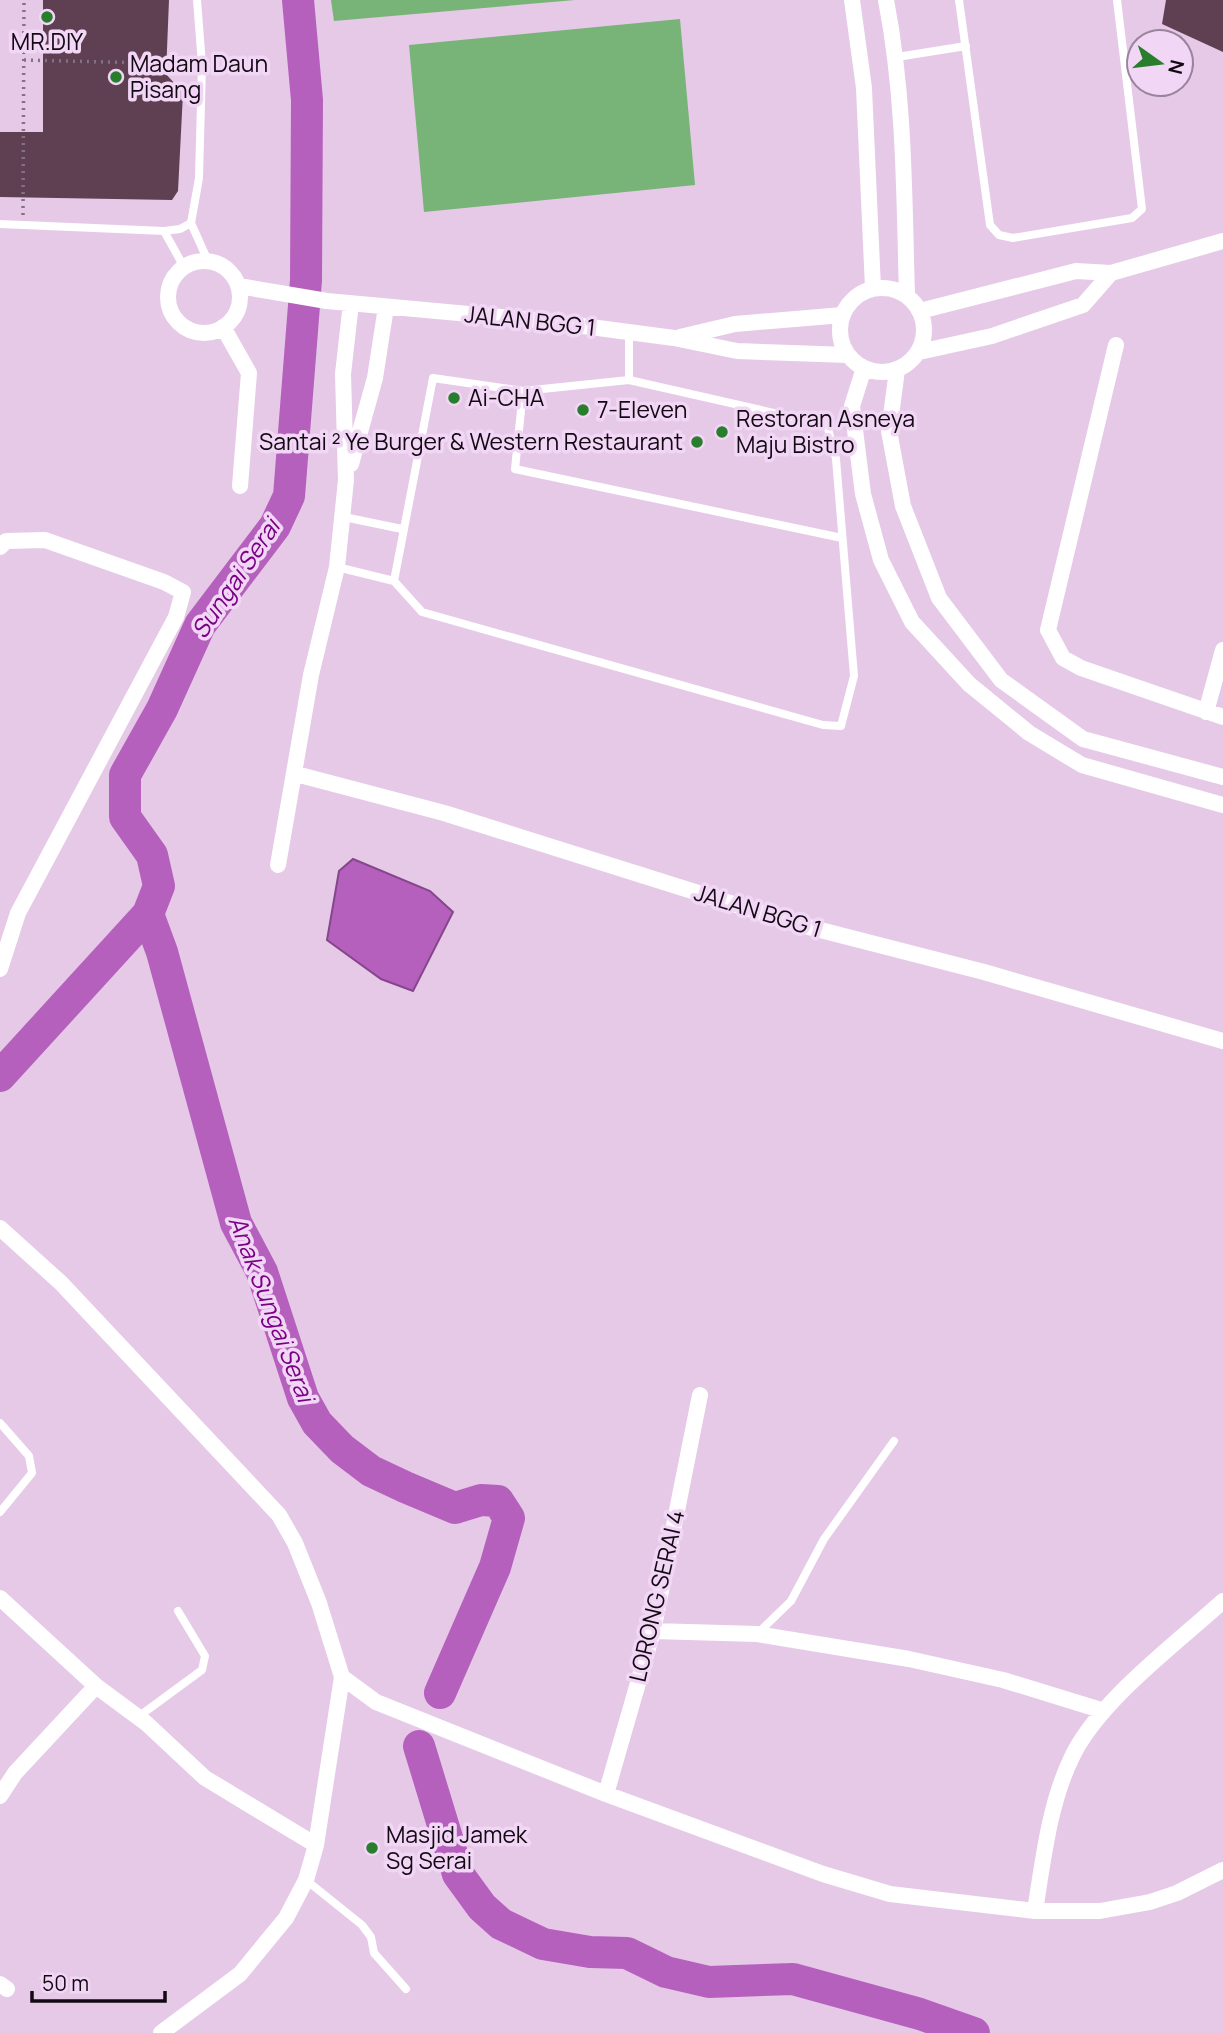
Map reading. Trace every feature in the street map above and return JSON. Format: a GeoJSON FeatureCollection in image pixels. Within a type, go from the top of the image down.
{"type":"FeatureCollection","features":[{"type":"Feature","properties":{"kind":"street"},"geometry":{"type":"LineString","coordinates":[[852,0],[864,88],[873,288]]}},
{"type":"Feature","properties":{"kind":"street"},"geometry":{"type":"LineString","coordinates":[[886,0],[897,57],[904,135],[907,295]]}},
{"type":"Feature","properties":{"kind":"street"},"geometry":{"type":"LineString","coordinates":[[920,312],[1076,271],[1111,273],[1223,241]]}},
{"type":"Feature","properties":{"kind":"street"},"geometry":{"type":"LineString","coordinates":[[208,261],[228,270],[239,286],[236,314],[223,327],[206,333],[193,332],[174,317],[168,293],[174,277],[184,267],[208,261]]}},
{"type":"Feature","properties":{"kind":"street"},"geometry":{"type":"LineString","coordinates":[[919,352],[924,338],[920,312],[907,295],[897,290],[873,288],[855,298],[843,315],[842,342],[848,355],[864,368],[875,372],[897,370],[919,352],[992,335],[1083,305],[1111,273]]}},
{"type":"Feature","properties":{"kind":"street","name":"JALAN BGG 1"},"geometry":{"type":"LineString","coordinates":[[239,286],[327,301],[545,321],[674,338],[737,351],[848,355]]}},
{"type":"Feature","properties":{"kind":"street"},"geometry":{"type":"LineString","coordinates":[[278,865],[296,774],[311,675],[337,567],[344,517],[346,480],[343,374],[351,303]]}},
{"type":"Feature","properties":{"kind":"street"},"geometry":{"type":"LineString","coordinates":[[346,480],[375,378],[386,307]]}},
{"type":"Feature","properties":{"kind":"street","name":"JALAN BGG 1"},"geometry":{"type":"LineString","coordinates":[[674,338],[735,324],[843,315]]}},
{"type":"Feature","properties":{"kind":"street"},"geometry":{"type":"LineString","coordinates":[[223,327],[249,373],[240,486]]}},
{"type":"Feature","properties":{"kind":"street"},"geometry":{"type":"LineString","coordinates":[[1116,345],[1048,631],[1063,658],[1081,668],[1223,717]]}},
{"type":"Feature","properties":{"kind":"street"},"geometry":{"type":"LineString","coordinates":[[864,368],[852,406],[863,494],[881,560],[912,622],[969,684],[1029,733],[1082,765],[1223,805]]}},
{"type":"Feature","properties":{"kind":"street"},"geometry":{"type":"LineString","coordinates":[[897,370],[889,431],[903,506],[939,598],[1001,680],[1083,739],[1223,777]]}},
{"type":"Feature","properties":{"kind":"street"},"geometry":{"type":"LineString","coordinates":[[0,547],[6,541],[45,540],[164,582],[183,592],[176,617],[18,913],[0,969]]}},
{"type":"Feature","properties":{"kind":"street"},"geometry":{"type":"LineString","coordinates":[[1206,712],[1223,650]]}},
{"type":"Feature","properties":{"kind":"street","name":"JALAN BGG 1"},"geometry":{"type":"LineString","coordinates":[[296,774],[444,814],[797,924],[984,972],[1223,1041]]}},
{"type":"Feature","properties":{"kind":"street"},"geometry":{"type":"LineString","coordinates":[[0,1228],[61,1283],[279,1514],[295,1543],[319,1603],[342,1678],[316,1845],[306,1881],[286,1918],[240,1973],[161,2033]]}},
{"type":"Feature","properties":{"kind":"street","name":"LORONG SERAI 4"},"geometry":{"type":"LineString","coordinates":[[606,1794],[653,1632],[700,1395]]}},
{"type":"Feature","properties":{"kind":"street"},"geometry":{"type":"LineString","coordinates":[[0,1598],[96,1686],[138,1717],[205,1778],[316,1845]]}},
{"type":"Feature","properties":{"kind":"street"},"geometry":{"type":"LineString","coordinates":[[1035,1911],[1049,1829],[1071,1759],[1104,1711],[1223,1601]]}},
{"type":"Feature","properties":{"kind":"street"},"geometry":{"type":"LineString","coordinates":[[653,1632],[757,1634],[909,1659],[1003,1680],[1104,1711]]}},
{"type":"Feature","properties":{"kind":"street"},"geometry":{"type":"LineString","coordinates":[[342,1678],[376,1702],[606,1794],[823,1874],[890,1894],[1035,1911],[1100,1911],[1150,1902],[1177,1893],[1223,1870]]}},
{"type":"Feature","properties":{"kind":"street"},"geometry":{"type":"LineString","coordinates":[[0,1796],[15,1773],[96,1686]]}},
{"type":"Feature","properties":{"kind":"lane"},"geometry":{"type":"LineString","coordinates":[[197,0],[202,65],[199,178],[191,223],[208,261]]}},
{"type":"Feature","properties":{"kind":"lane"},"geometry":{"type":"LineString","coordinates":[[959,0],[990,225],[999,235],[1013,238],[1132,218],[1142,209],[1117,0]]}},
{"type":"Feature","properties":{"kind":"lane"},"geometry":{"type":"LineString","coordinates":[[897,57],[966,46]]}},
{"type":"Feature","properties":{"kind":"lane"},"geometry":{"type":"LineString","coordinates":[[0,223],[164,231],[180,229],[191,223]]}},
{"type":"Feature","properties":{"kind":"lane"},"geometry":{"type":"LineString","coordinates":[[164,231],[184,267]]}},
{"type":"Feature","properties":{"kind":"lane"},"geometry":{"type":"LineString","coordinates":[[629,333],[629,380]]}},
{"type":"Feature","properties":{"kind":"lane"},"geometry":{"type":"LineString","coordinates":[[337,567],[394,581],[422,612],[692,689],[823,724],[841,726],[853,676],[836,459],[827,425],[629,380],[523,391],[433,378],[394,581]]}},
{"type":"Feature","properties":{"kind":"lane"},"geometry":{"type":"LineString","coordinates":[[523,391],[515,469],[842,538]]}},
{"type":"Feature","properties":{"kind":"lane"},"geometry":{"type":"LineString","coordinates":[[344,517],[402,529]]}},
{"type":"Feature","properties":{"kind":"lane"},"geometry":{"type":"LineString","coordinates":[[0,1423],[29,1456],[32,1473],[0,1512]]}},
{"type":"Feature","properties":{"kind":"lane"},"geometry":{"type":"LineString","coordinates":[[757,1634],[791,1601],[824,1539],[894,1441]]}},
{"type":"Feature","properties":{"kind":"lane"},"geometry":{"type":"LineString","coordinates":[[138,1717],[202,1670],[205,1663],[205,1656],[178,1611]]}},
{"type":"Feature","properties":{"kind":"lane"},"geometry":{"type":"LineString","coordinates":[[306,1881],[362,1925],[371,1937],[374,1953],[406,1989]]}},
{"type":"Feature","properties":{"kind":"path"},"geometry":{"type":"LineString","coordinates":[[23,223],[24,0]]}},
{"type":"Feature","properties":{"kind":"path"},"geometry":{"type":"LineString","coordinates":[[24,60],[202,65]]}},
{"type":"Feature","properties":{"kind":"green space"},"geometry":{"type":"Polygon","coordinates":[[[331,0],[575,0],[334,21],[331,0]]]}},
{"type":"Feature","properties":{"kind":"green space"},"geometry":{"type":"Polygon","coordinates":[[[680,19],[695,185],[424,212],[409,45],[680,19]]]}},
{"type":"Feature","properties":{"kind":"shaded area"},"geometry":{"type":"Polygon","coordinates":[[[353,859],[430,891],[453,912],[413,991],[381,979],[327,940],[339,871],[353,859]]]}},
{"type":"Feature","properties":{"kind":"building"},"geometry":{"type":"Polygon","coordinates":[[[43,0],[169,0],[166,74],[183,93],[178,191],[172,200],[0,197],[0,132],[43,132],[43,0]]]}},
{"type":"Feature","properties":{"kind":"building"},"geometry":{"type":"Polygon","coordinates":[[[1166,0],[1223,0],[1223,52],[1195,39],[1195,28],[1171,28],[1162,24],[1166,0]]]}},
{"type":"Feature","properties":{"kind":"waterway","name":"Sungai Serai"},"geometry":{"type":"LineString","coordinates":[[0,1076],[148,914],[159,886],[152,855],[125,817],[125,775],[162,709],[200,625],[275,526],[289,496],[306,280],[307,100],[298,0]]}},
{"type":"Feature","properties":{"kind":"waterway","name":"Anak Sungai Serai"},"geometry":{"type":"LineString","coordinates":[[148,914],[162,952],[236,1223],[262,1272],[303,1398],[317,1423],[342,1449],[371,1471],[455,1508],[481,1500],[498,1501],[509,1518],[495,1567],[440,1693]]}},
{"type":"Feature","properties":{"kind":"waterway","name":"Anak Sungai Serai"},"geometry":{"type":"LineString","coordinates":[[419,1746],[458,1874],[482,1907],[501,1924],[543,1944],[590,1952],[627,1953],[666,1972],[709,1982],[793,1979],[920,2014],[974,2033]]}},
{"type":"Feature","properties":{"kind":"place","name":"MR.DIY"},"geometry":{"type":"Point","coordinates":[47,17]}},
{"type":"Feature","properties":{"kind":"place","name":"Madam Daun Pisang"},"geometry":{"type":"Point","coordinates":[116,77]}},
{"type":"Feature","properties":{"kind":"place","name":"Ai-CHA"},"geometry":{"type":"Point","coordinates":[454,398]}},
{"type":"Feature","properties":{"kind":"place","name":"7-Eleven"},"geometry":{"type":"Point","coordinates":[583,410]}},
{"type":"Feature","properties":{"kind":"place","name":"Restoran Asneya Maju Bistro"},"geometry":{"type":"Point","coordinates":[722,432]}},
{"type":"Feature","properties":{"kind":"place","name":"Santai ² Ye Burger & Western Restaurant"},"geometry":{"type":"Point","coordinates":[697,442]}},
{"type":"Feature","properties":{"kind":"place","name":"Masjid Jamek Sg Serai"},"geometry":{"type":"Point","coordinates":[372,1848]}}]}
